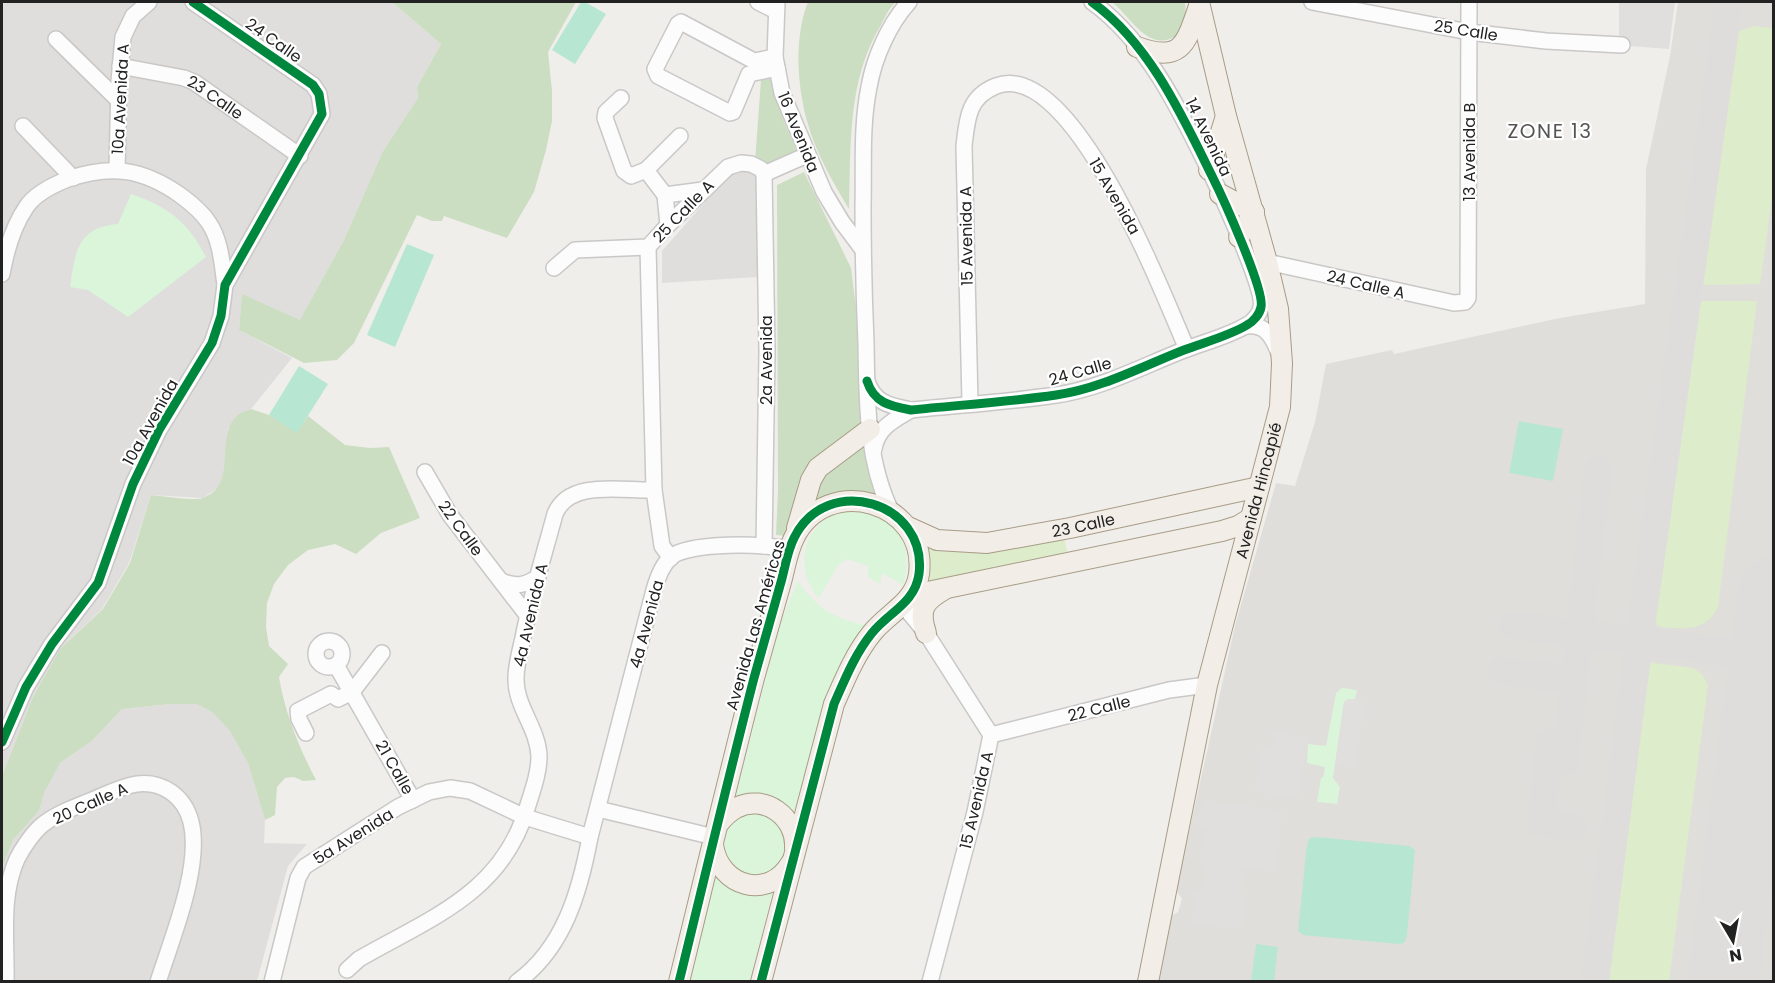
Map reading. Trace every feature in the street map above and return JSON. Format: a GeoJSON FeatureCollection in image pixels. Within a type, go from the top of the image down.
{"type":"FeatureCollection","features":[{"type":"Feature","properties":{"kind":"main road"},"geometry":{"type":"LineString","coordinates":[[1137,47],[1163,54],[1176,50],[1190,33],[1199,4]]}},
{"type":"Feature","properties":{"kind":"main road","name":"Avenida Hincapié"},"geometry":{"type":"LineString","coordinates":[[1148,981],[1207,685],[1280,408],[1282,363],[1278,309],[1254,212],[1226,116],[1199,4]]}},
{"type":"Feature","properties":{"kind":"main road"},"geometry":{"type":"LineString","coordinates":[[1209,170],[1226,116]]}},
{"type":"Feature","properties":{"kind":"main road"},"geometry":{"type":"LineString","coordinates":[[1220,194],[1254,212],[1239,237]]}},
{"type":"Feature","properties":{"kind":"main road"},"geometry":{"type":"LineString","coordinates":[[781,548],[814,473],[870,429]]}},
{"type":"Feature","properties":{"kind":"main road","name":"23 Calle"},"geometry":{"type":"LineString","coordinates":[[899,519],[937,540],[987,543],[1070,528],[1259,487]]}},
{"type":"Feature","properties":{"kind":"main road","name":"Avenida Las Américas"},"geometry":{"type":"LineString","coordinates":[[679,981],[768,625],[781,548],[814,514],[828,505],[844,501],[861,501],[877,505],[899,519]]}},
{"type":"Feature","properties":{"kind":"main road","name":"23 Calle"},"geometry":{"type":"LineString","coordinates":[[908,600],[947,588],[1222,531],[1238,526],[1251,518]]}},
{"type":"Feature","properties":{"kind":"main road"},"geometry":{"type":"LineString","coordinates":[[761,981],[834,704],[850,666],[873,632],[908,600],[918,579],[917,548],[899,519]]}},
{"type":"Feature","properties":{"kind":"main road"},"geometry":{"type":"LineString","coordinates":[[1070,528],[1076,561]]}},
{"type":"Feature","properties":{"kind":"main road"},"geometry":{"type":"LineString","coordinates":[[1222,531],[1234,539],[1242,553]]}},
{"type":"Feature","properties":{"kind":"main road"},"geometry":{"type":"LineString","coordinates":[[926,633],[922,618],[924,606],[947,588]]}},
{"type":"Feature","properties":{"kind":"main road"},"geometry":{"type":"LineString","coordinates":[[750,803],[763,804],[780,813],[792,828],[795,840],[793,857],[779,877],[767,883],[752,885],[742,883],[730,878],[721,869],[715,856],[715,835],[726,814],[750,803]]}},
{"type":"Feature","properties":{"kind":"street","name":"10a Avenida A"},"geometry":{"type":"LineString","coordinates":[[117,170],[123,37],[140,8],[149,2]]}},
{"type":"Feature","properties":{"kind":"street","name":"24 Calle"},"geometry":{"type":"LineString","coordinates":[[193,2],[313,85],[319,94],[322,114]]}},
{"type":"Feature","properties":{"kind":"street"},"geometry":{"type":"LineString","coordinates":[[758,2],[776,6]]}},
{"type":"Feature","properties":{"kind":"street"},"geometry":{"type":"LineString","coordinates":[[899,519],[882,494],[870,429],[863,250],[864,125],[869,87],[882,46],[909,2]]}},
{"type":"Feature","properties":{"kind":"street","name":"14 Avenida"},"geometry":{"type":"LineString","coordinates":[[1092,2],[1103,9],[1137,47],[1173,98],[1209,170],[1258,284],[1261,308],[1247,326]]}},
{"type":"Feature","properties":{"kind":"street","name":"25 Calle"},"geometry":{"type":"LineString","coordinates":[[1312,2],[1469,32],[1545,41],[1622,45]]}},
{"type":"Feature","properties":{"kind":"street","name":"13 Avenida B"},"geometry":{"type":"LineString","coordinates":[[1465,302],[1469,290],[1469,2]]}},
{"type":"Feature","properties":{"kind":"street","name":"16 Avenida"},"geometry":{"type":"LineString","coordinates":[[776,6],[776,63],[782,93],[824,192],[842,222],[863,250]]}},
{"type":"Feature","properties":{"kind":"street"},"geometry":{"type":"LineString","coordinates":[[681,22],[754,61],[776,63],[749,74],[733,112],[730,113],[655,73],[655,69],[681,22]]}},
{"type":"Feature","properties":{"kind":"street"},"geometry":{"type":"LineString","coordinates":[[56,39],[119,101]]}},
{"type":"Feature","properties":{"kind":"street","name":"23 Calle"},"geometry":{"type":"LineString","coordinates":[[120,66],[194,82],[300,156]]}},
{"type":"Feature","properties":{"kind":"street","name":"15 Avenida"},"geometry":{"type":"LineString","coordinates":[[1001,85],[1013,84],[1029,88],[1044,98],[1068,123],[1102,168],[1134,227],[1187,349]]}},
{"type":"Feature","properties":{"kind":"street","name":"15 Avenida A"},"geometry":{"type":"LineString","coordinates":[[970,403],[964,146],[966,127],[974,101],[986,91],[1001,85]]}},
{"type":"Feature","properties":{"kind":"street"},"geometry":{"type":"LineString","coordinates":[[621,98],[606,112],[606,121],[626,173],[635,176],[645,170],[680,136]]}},
{"type":"Feature","properties":{"kind":"street","name":"10a Avenida"},"geometry":{"type":"LineString","coordinates":[[2,742],[31,678],[52,644],[98,583],[133,484],[159,430],[212,343],[221,316],[225,285],[322,114]]}},
{"type":"Feature","properties":{"kind":"street"},"geometry":{"type":"LineString","coordinates":[[23,126],[73,178]]}},
{"type":"Feature","properties":{"kind":"street"},"geometry":{"type":"LineString","coordinates":[[764,174],[807,155]]}},
{"type":"Feature","properties":{"kind":"street","name":"25 Calle A"},"geometry":{"type":"LineString","coordinates":[[554,268],[575,250],[648,247],[718,175],[735,164],[751,164],[761,169],[764,174]]}},
{"type":"Feature","properties":{"kind":"street"},"geometry":{"type":"LineString","coordinates":[[2,274],[6,249],[27,205],[51,186],[85,173],[117,170],[161,182],[194,205],[210,224],[220,247],[225,285]]}},
{"type":"Feature","properties":{"kind":"street"},"geometry":{"type":"LineString","coordinates":[[645,170],[665,195],[668,225]]}},
{"type":"Feature","properties":{"kind":"street","name":"2a Avenida"},"geometry":{"type":"LineString","coordinates":[[764,174],[767,361],[781,548]]}},
{"type":"Feature","properties":{"kind":"street"},"geometry":{"type":"LineString","coordinates":[[665,195],[703,190]]}},
{"type":"Feature","properties":{"kind":"street"},"geometry":{"type":"LineString","coordinates":[[648,247],[654,490],[662,546],[671,558],[687,550],[701,547],[781,548]]}},
{"type":"Feature","properties":{"kind":"street","name":"24 Calle A"},"geometry":{"type":"LineString","coordinates":[[1267,262],[1454,303],[1465,302]]}},
{"type":"Feature","properties":{"kind":"street"},"geometry":{"type":"LineString","coordinates":[[1247,326],[1253,325],[1266,330],[1272,337],[1282,363]]}},
{"type":"Feature","properties":{"kind":"street","name":"24 Calle"},"geometry":{"type":"LineString","coordinates":[[867,381],[872,393],[879,401],[911,410],[1056,395],[1074,392],[1247,326]]}},
{"type":"Feature","properties":{"kind":"street","name":"24 Calle"},"geometry":{"type":"LineString","coordinates":[[874,455],[876,439],[880,433],[890,422],[911,410]]}},
{"type":"Feature","properties":{"kind":"street","name":"22 Calle"},"geometry":{"type":"LineString","coordinates":[[425,472],[450,515],[527,615]]}},
{"type":"Feature","properties":{"kind":"street","name":"4a Avenida A"},"geometry":{"type":"LineString","coordinates":[[347,970],[359,959],[459,903],[480,886],[498,866],[525,817],[539,758],[534,735],[519,700],[516,680],[527,615],[555,514],[561,503],[567,496],[584,491],[654,490]]}},
{"type":"Feature","properties":{"kind":"street","name":"4a Avenida"},"geometry":{"type":"LineString","coordinates":[[517,981],[541,961],[565,923],[582,879],[590,837],[654,590],[661,571],[671,558]]}},
{"type":"Feature","properties":{"kind":"street"},"geometry":{"type":"LineString","coordinates":[[501,581],[518,586],[530,583],[538,577]]}},
{"type":"Feature","properties":{"kind":"street","name":"15 Avenida A"},"geometry":{"type":"LineString","coordinates":[[908,600],[926,633],[991,735],[975,812],[930,981]]}},
{"type":"Feature","properties":{"kind":"street"},"geometry":{"type":"LineString","coordinates":[[306,734],[298,711],[331,694],[338,699],[352,692],[382,653]]}},
{"type":"Feature","properties":{"kind":"street","name":"21 Calle"},"geometry":{"type":"LineString","coordinates":[[336,665],[413,800],[440,790],[461,789],[525,817],[590,837]]}},
{"type":"Feature","properties":{"kind":"street","name":"22 Calle"},"geometry":{"type":"LineString","coordinates":[[991,735],[1169,690],[1207,685]]}},
{"type":"Feature","properties":{"kind":"street","name":"20 Calle A"},"geometry":{"type":"LineString","coordinates":[[6,981],[5,912],[8,885],[17,858],[38,829],[57,815],[126,786],[142,783],[160,786],[181,801],[191,821],[193,837],[191,879],[158,981]]}},
{"type":"Feature","properties":{"kind":"street","name":"5a Avenida"},"geometry":{"type":"LineString","coordinates":[[272,981],[298,878],[304,867],[398,807],[413,800]]}},
{"type":"Feature","properties":{"kind":"street"},"geometry":{"type":"LineString","coordinates":[[598,809],[715,835]]}},
{"type":"Feature","properties":{"kind":"shaded area"},"geometry":{"type":"Polygon","coordinates":[[[5,2],[392,2],[441,44],[417,87],[418,98],[383,151],[344,240],[300,321],[242,295],[239,330],[292,358],[251,409],[239,415],[228,429],[225,470],[219,487],[203,498],[151,495],[129,563],[102,609],[60,649],[33,697],[2,776],[2,5],[5,2]]]}},
{"type":"Feature","properties":{"kind":"shaded area"},"geometry":{"type":"Polygon","coordinates":[[[1619,2],[1675,2],[1669,49],[1629,46],[1627,41],[1619,35],[1619,2]]]}},
{"type":"Feature","properties":{"kind":"shaded area"},"geometry":{"type":"Polygon","coordinates":[[[1678,2],[1773,2],[1773,981],[1158,982],[1169,917],[1178,912],[1182,899],[1176,890],[1235,626],[1276,483],[1295,486],[1315,422],[1326,364],[1392,350],[1394,354],[1560,318],[1645,304],[1646,169],[1670,56],[1678,2]]]}},
{"type":"Feature","properties":{"kind":"shaded area"},"geometry":{"type":"Polygon","coordinates":[[[746,170],[753,173],[758,182],[758,277],[662,283],[662,251],[727,177],[735,171],[746,170]]]}},
{"type":"Feature","properties":{"kind":"shaded area"},"geometry":{"type":"Polygon","coordinates":[[[1349,699],[1364,702],[1356,768],[1335,765],[1344,702],[1349,699]]]}},
{"type":"Feature","properties":{"kind":"shaded area"},"geometry":{"type":"Polygon","coordinates":[[[170,704],[198,704],[212,712],[230,730],[248,763],[265,820],[264,843],[307,844],[288,866],[257,981],[2,982],[2,868],[13,840],[39,811],[53,773],[60,763],[92,741],[122,709],[170,704]]]}},
{"type":"Feature","properties":{"kind":"shaded area"},"geometry":{"type":"Polygon","coordinates":[[[1276,732],[1308,739],[1297,799],[1254,791],[1263,747],[1272,748],[1276,732]]]}},
{"type":"Feature","properties":{"kind":"shaded area"},"geometry":{"type":"Polygon","coordinates":[[[1204,800],[1282,811],[1276,871],[1244,869],[1240,895],[1245,897],[1242,928],[1192,925],[1195,892],[1204,892],[1205,867],[1199,865],[1205,830],[1198,826],[1204,800]]]}},
{"type":"Feature","properties":{"kind":"green space"},"geometry":{"type":"Polygon","coordinates":[[[392,2],[576,2],[548,52],[552,121],[546,150],[534,192],[507,238],[444,216],[442,221],[432,221],[417,215],[354,343],[337,360],[304,363],[239,330],[242,294],[300,320],[344,240],[383,151],[418,98],[417,87],[441,44],[392,2]]]}},
{"type":"Feature","properties":{"kind":"green space"},"geometry":{"type":"Polygon","coordinates":[[[581,2],[606,14],[575,64],[552,50],[581,2]]]}},
{"type":"Feature","properties":{"kind":"green space"},"geometry":{"type":"Polygon","coordinates":[[[808,2],[896,2],[887,13],[870,46],[856,91],[851,138],[849,209],[810,133],[801,92],[799,45],[808,2]]]}},
{"type":"Feature","properties":{"kind":"green space"},"geometry":{"type":"Polygon","coordinates":[[[1112,2],[1185,2],[1184,25],[1176,36],[1166,40],[1157,40],[1148,37],[1112,2]]]}},
{"type":"Feature","properties":{"kind":"green space"},"geometry":{"type":"Polygon","coordinates":[[[1754,26],[1774,28],[1774,184],[1760,284],[1701,285],[1733,40],[1740,31],[1754,26]]]}},
{"type":"Feature","properties":{"kind":"green space"},"geometry":{"type":"Polygon","coordinates":[[[758,76],[769,77],[798,154],[766,168],[755,161],[761,80],[758,76]]]}},
{"type":"Feature","properties":{"kind":"green space"},"geometry":{"type":"Polygon","coordinates":[[[804,172],[851,268],[856,308],[862,429],[815,465],[787,536],[776,535],[778,491],[777,185],[804,172]]]}},
{"type":"Feature","properties":{"kind":"green space"},"geometry":{"type":"Polygon","coordinates":[[[131,194],[156,204],[176,217],[192,234],[206,257],[128,317],[88,290],[70,287],[80,244],[94,230],[118,224],[131,194]]]}},
{"type":"Feature","properties":{"kind":"green space"},"geometry":{"type":"Polygon","coordinates":[[[407,244],[434,255],[395,347],[367,335],[407,244]]]}},
{"type":"Feature","properties":{"kind":"green space"},"geometry":{"type":"Polygon","coordinates":[[[1699,301],[1757,301],[1718,607],[1713,615],[1701,625],[1686,628],[1661,627],[1657,625],[1655,619],[1699,301]]]}},
{"type":"Feature","properties":{"kind":"green space"},"geometry":{"type":"Polygon","coordinates":[[[299,366],[328,384],[297,433],[269,415],[299,366]]]}},
{"type":"Feature","properties":{"kind":"green space"},"geometry":{"type":"Polygon","coordinates":[[[251,409],[269,415],[297,432],[308,416],[345,445],[370,448],[389,447],[420,518],[381,533],[356,554],[335,544],[308,550],[288,565],[274,584],[267,603],[266,627],[269,646],[288,664],[279,677],[285,704],[293,730],[316,780],[303,781],[294,777],[285,778],[277,787],[275,815],[265,820],[248,763],[230,731],[212,712],[197,704],[122,709],[92,741],[60,763],[45,791],[39,811],[13,840],[2,868],[2,776],[33,697],[60,649],[103,609],[130,563],[151,495],[199,499],[214,491],[221,482],[224,471],[227,435],[231,424],[239,414],[251,409]]]}},
{"type":"Feature","properties":{"kind":"green space"},"geometry":{"type":"Polygon","coordinates":[[[1519,421],[1563,429],[1553,481],[1509,473],[1519,421]]]}},
{"type":"Feature","properties":{"kind":"green space"},"geometry":{"type":"Polygon","coordinates":[[[864,438],[876,497],[809,508],[814,481],[864,438]]]}},
{"type":"Feature","properties":{"kind":"green space"},"geometry":{"type":"Polygon","coordinates":[[[852,510],[880,518],[891,524],[899,533],[907,556],[903,585],[882,573],[880,584],[868,577],[868,566],[847,559],[838,565],[819,598],[807,579],[804,557],[806,546],[817,527],[826,519],[852,510]]]}},
{"type":"Feature","properties":{"kind":"green space"},"geometry":{"type":"Polygon","coordinates":[[[1064,535],[1068,556],[923,585],[922,541],[1064,535]]]}},
{"type":"Feature","properties":{"kind":"green space"},"geometry":{"type":"Polygon","coordinates":[[[798,581],[819,605],[844,619],[865,625],[832,695],[793,817],[735,800],[778,629],[798,581]]]}},
{"type":"Feature","properties":{"kind":"green space"},"geometry":{"type":"Polygon","coordinates":[[[1647,662],[1693,668],[1702,674],[1708,685],[1669,981],[1607,981],[1647,662]]]}},
{"type":"Feature","properties":{"kind":"green space"},"geometry":{"type":"Polygon","coordinates":[[[1342,688],[1357,690],[1355,699],[1344,702],[1333,778],[1340,787],[1337,804],[1317,802],[1325,767],[1307,763],[1308,744],[1326,746],[1336,693],[1342,688]]]}},
{"type":"Feature","properties":{"kind":"green space"},"geometry":{"type":"Polygon","coordinates":[[[753,811],[771,816],[779,822],[786,839],[786,849],[779,866],[763,876],[744,876],[722,855],[722,837],[727,825],[736,817],[753,811]]]}},
{"type":"Feature","properties":{"kind":"green space"},"geometry":{"type":"Polygon","coordinates":[[[1310,838],[1409,846],[1415,850],[1407,936],[1404,943],[1303,935],[1298,931],[1307,844],[1310,838]]]}},
{"type":"Feature","properties":{"kind":"green space"},"geometry":{"type":"Polygon","coordinates":[[[716,874],[774,887],[750,981],[689,982],[716,874]]]}},
{"type":"Feature","properties":{"kind":"green space"},"geometry":{"type":"Polygon","coordinates":[[[1256,944],[1278,947],[1274,981],[1251,981],[1256,944]]]}},
{"type":"Feature","properties":{"kind":"taxiway"},"geometry":{"type":"LineString","coordinates":[[1595,982],[1639,641],[1729,2]]}},
{"type":"Feature","properties":{"kind":"taxiway"},"geometry":{"type":"LineString","coordinates":[[1548,761],[1565,762],[1577,651],[1579,644],[1591,635],[1586,629],[1582,607],[1598,469]]}},
{"type":"Feature","properties":{"kind":"taxiway"},"geometry":{"type":"LineString","coordinates":[[1512,625],[1737,653],[1753,660],[1763,670]]}},
{"type":"Feature","properties":{"kind":"taxiway"},"geometry":{"type":"LineString","coordinates":[[1737,653],[1755,648],[1774,638]]}},
{"type":"Feature","properties":{"kind":"taxiway"},"geometry":{"type":"LineString","coordinates":[[1502,671],[1565,679],[1573,688]]}},
{"type":"Feature","properties":{"kind":"taxiway"},"geometry":{"type":"LineString","coordinates":[[1550,743],[1541,823],[1573,827]]}},
{"type":"Feature","properties":{"kind":"runway"},"geometry":{"type":"LineString","coordinates":[[1723,982],[1774,593]]}},
{"type":"Feature","properties":{"kind":"cycle path"},"geometry":{"type":"LineString","coordinates":[[2,742],[26,687],[52,644],[98,583],[133,484],[159,430],[212,343],[221,316],[225,285],[322,114],[319,94],[313,85],[193,2]]}},
{"type":"Feature","properties":{"kind":"cycle path"},"geometry":{"type":"LineString","coordinates":[[867,381],[878,399],[890,405],[911,410],[1056,395],[1089,388],[1225,336],[1249,324],[1258,315],[1261,307],[1260,297],[1250,263],[1189,129],[1162,82],[1131,38],[1092,2]]}},
{"type":"Feature","properties":{"kind":"cycle path"},"geometry":{"type":"LineString","coordinates":[[679,982],[754,678],[794,538],[809,518],[828,506],[850,501],[872,504],[892,513],[908,528],[918,549],[917,584],[907,600],[872,633],[860,649],[834,704],[761,982]]}},
{"type":"Feature","properties":{"kind":"district","name":"ZONE 13"},"geometry":{"type":"Point","coordinates":[1550,131]}}]}
